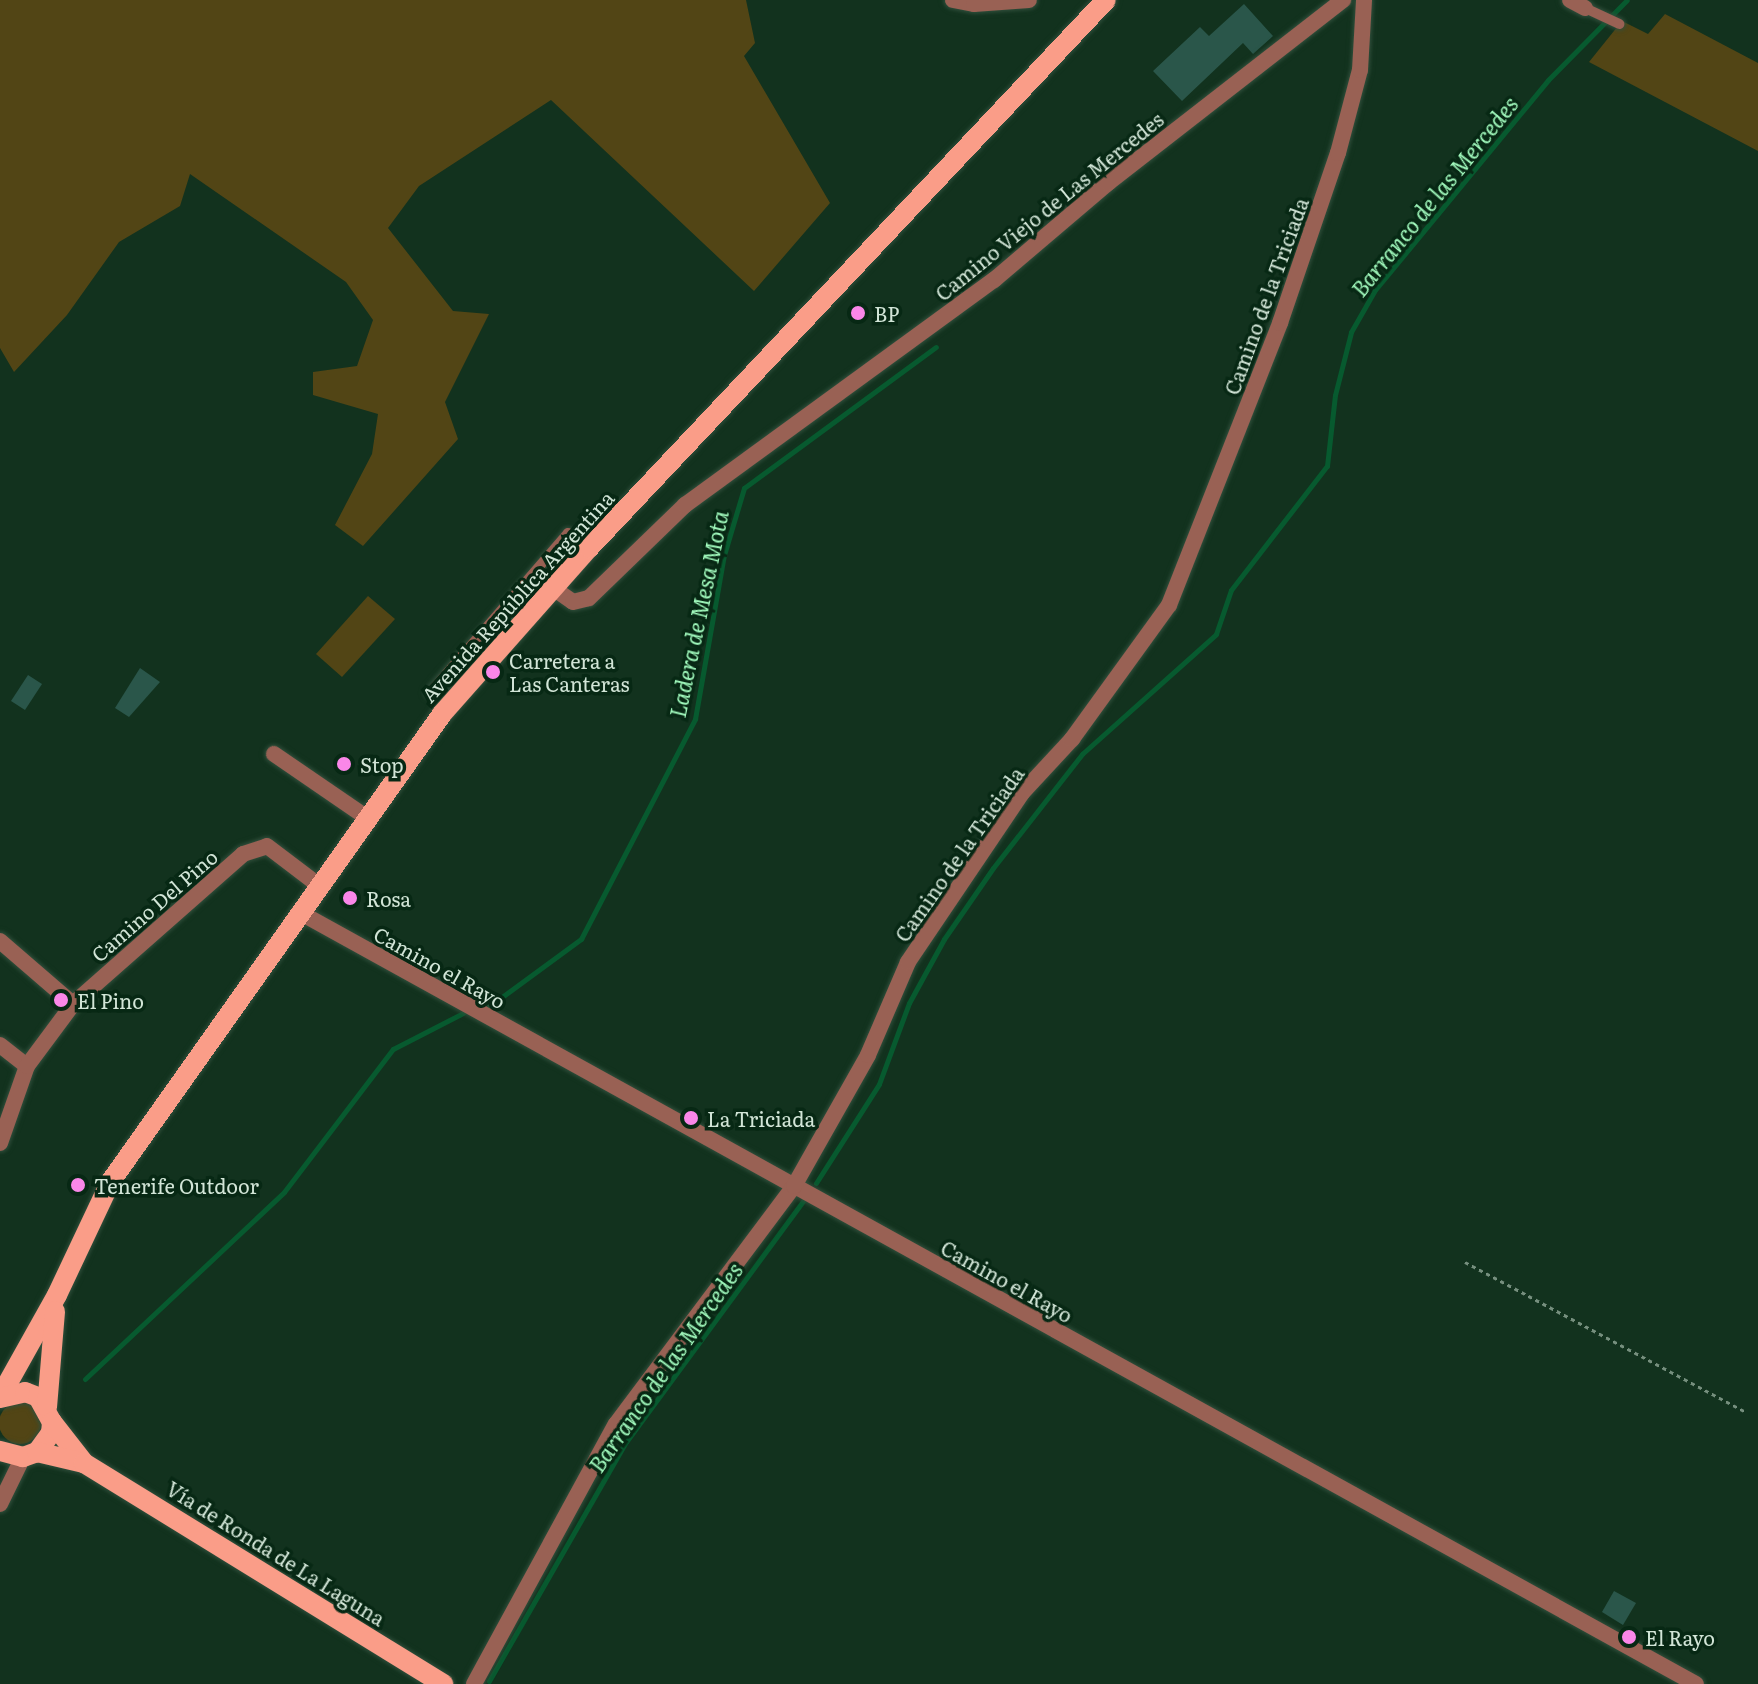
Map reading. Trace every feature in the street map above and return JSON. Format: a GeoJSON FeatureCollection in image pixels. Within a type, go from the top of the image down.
{"type":"FeatureCollection","features":[{"type":"Feature","properties":{"kind":"main road","name":"Avenida República Argentina"},"geometry":{"type":"LineString","coordinates":[[0,1398],[57,1295],[111,1181],[317,884],[442,714],[589,548],[1106,0]]}},
{"type":"Feature","properties":{"kind":"main road","name":"Avenida República Argentina"},"geometry":{"type":"LineString","coordinates":[[50,1414],[57,1295]]}},
{"type":"Feature","properties":{"kind":"main road"},"geometry":{"type":"LineString","coordinates":[[0,1398],[25,1392],[50,1414],[51,1433],[30,1455]]}},
{"type":"Feature","properties":{"kind":"main road","name":"Vía de Ronda de La Laguna"},"geometry":{"type":"LineString","coordinates":[[50,1414],[84,1463]]}},
{"type":"Feature","properties":{"kind":"main road","name":"Vía de Ronda de La Laguna"},"geometry":{"type":"LineString","coordinates":[[0,1451],[84,1463],[443,1684]]}},
{"type":"Feature","properties":{"kind":"street"},"geometry":{"type":"LineString","coordinates":[[953,0],[974,4],[1029,0]]}},
{"type":"Feature","properties":{"kind":"street","name":"Camino Viejo de Las Mercedes"},"geometry":{"type":"LineString","coordinates":[[553,588],[573,602],[589,598],[685,505],[994,280],[1108,183],[1343,0]]}},
{"type":"Feature","properties":{"kind":"street","name":"Camino de la Triciada"},"geometry":{"type":"LineString","coordinates":[[474,1684],[616,1424],[794,1186],[868,1055],[908,962],[1022,793],[1072,739],[1169,605],[1280,323],[1338,153],[1360,70],[1364,0]]}},
{"type":"Feature","properties":{"kind":"street"},"geometry":{"type":"LineString","coordinates":[[274,754],[366,817]]}},
{"type":"Feature","properties":{"kind":"street","name":"Camino Del Pino"},"geometry":{"type":"LineString","coordinates":[[0,1143],[27,1066],[73,1004],[256,848],[277,852],[317,884]]}},
{"type":"Feature","properties":{"kind":"street","name":"Camino el Rayo"},"geometry":{"type":"LineString","coordinates":[[299,912],[1696,1684]]}},
{"type":"Feature","properties":{"kind":"street"},"geometry":{"type":"LineString","coordinates":[[0,941],[73,1004]]}},
{"type":"Feature","properties":{"kind":"street"},"geometry":{"type":"LineString","coordinates":[[0,1045],[27,1066]]}},
{"type":"Feature","properties":{"kind":"street"},"geometry":{"type":"LineString","coordinates":[[0,1504],[30,1455]]}},
{"type":"Feature","properties":{"kind":"lane"},"geometry":{"type":"LineString","coordinates":[[1578,4],[1619,24]]}},
{"type":"Feature","properties":{"kind":"lane"},"geometry":{"type":"LineString","coordinates":[[430,693],[568,533],[589,548]]}},
{"type":"Feature","properties":{"kind":"path"},"geometry":{"type":"LineString","coordinates":[[1465,1262],[1746,1412]]}},
{"type":"Feature","properties":{"kind":"shaded area"},"geometry":{"type":"Polygon","coordinates":[[[0,0],[746,0],[755,43],[744,56],[830,203],[754,291],[551,100],[419,186],[388,228],[453,311],[489,314],[445,402],[458,439],[363,546],[335,525],[372,454],[378,414],[313,395],[313,372],[357,366],[373,320],[346,282],[190,174],[180,206],[119,242],[67,315],[14,372],[0,348],[0,0]]]}},
{"type":"Feature","properties":{"kind":"shaded area"},"geometry":{"type":"Polygon","coordinates":[[[1665,14],[1758,63],[1758,151],[1589,62],[1622,21],[1648,34],[1665,14]]]}},
{"type":"Feature","properties":{"kind":"shaded area"},"geometry":{"type":"Polygon","coordinates":[[[368,596],[395,619],[342,677],[316,654],[368,596]]]}},
{"type":"Feature","properties":{"kind":"shaded area"},"geometry":{"type":"Polygon","coordinates":[[[20,1402],[35,1408],[41,1423],[35,1438],[20,1444],[5,1438],[-1,1423],[5,1408],[20,1402]]]}},
{"type":"Feature","properties":{"kind":"building"},"geometry":{"type":"Polygon","coordinates":[[[1244,4],[1273,36],[1253,54],[1243,43],[1182,101],[1153,71],[1200,27],[1209,36],[1244,4]]]}},
{"type":"Feature","properties":{"kind":"building"},"geometry":{"type":"Polygon","coordinates":[[[140,668],[160,682],[129,717],[115,708],[140,668]]]}},
{"type":"Feature","properties":{"kind":"building"},"geometry":{"type":"Polygon","coordinates":[[[28,675],[42,684],[25,710],[11,701],[28,675]]]}},
{"type":"Feature","properties":{"kind":"building"},"geometry":{"type":"Polygon","coordinates":[[[1614,1591],[1636,1603],[1623,1625],[1602,1612],[1614,1591]]]}},
{"type":"Feature","properties":{"kind":"waterway","name":"Barranco de las Mercedes"},"geometry":{"type":"LineString","coordinates":[[816,1183],[879,1084],[909,1003],[944,939],[993,868],[1082,754],[1216,634],[1231,590],[1327,466],[1335,395],[1351,332],[1375,290],[1548,80],[1627,0]]}},
{"type":"Feature","properties":{"kind":"waterway","name":"Ladera de Mesa Mota"},"geometry":{"type":"LineString","coordinates":[[487,1008],[581,939],[695,719],[724,555],[744,488],[936,347]]}},
{"type":"Feature","properties":{"kind":"waterway","name":"Ladera de Mesa Mota"},"geometry":{"type":"LineString","coordinates":[[85,1379],[284,1192],[393,1049],[463,1013]]}},
{"type":"Feature","properties":{"kind":"waterway","name":"Barranco de las Mercedes"},"geometry":{"type":"LineString","coordinates":[[489,1681],[626,1442],[804,1200]]}},
{"type":"Feature","properties":{"kind":"place","name":"BP"},"geometry":{"type":"Point","coordinates":[858,313]}},
{"type":"Feature","properties":{"kind":"place","name":"Carretera a Las Canteras"},"geometry":{"type":"Point","coordinates":[493,672]}},
{"type":"Feature","properties":{"kind":"place","name":"Stop"},"geometry":{"type":"Point","coordinates":[344,764]}},
{"type":"Feature","properties":{"kind":"place","name":"Rosa"},"geometry":{"type":"Point","coordinates":[350,898]}},
{"type":"Feature","properties":{"kind":"place","name":"El Pino"},"geometry":{"type":"Point","coordinates":[61,1000]}},
{"type":"Feature","properties":{"kind":"place","name":"La Triciada"},"geometry":{"type":"Point","coordinates":[691,1118]}},
{"type":"Feature","properties":{"kind":"place","name":"Tenerife Outdoor"},"geometry":{"type":"Point","coordinates":[78,1185]}},
{"type":"Feature","properties":{"kind":"place","name":"El Rayo"},"geometry":{"type":"Point","coordinates":[1629,1637]}}]}
